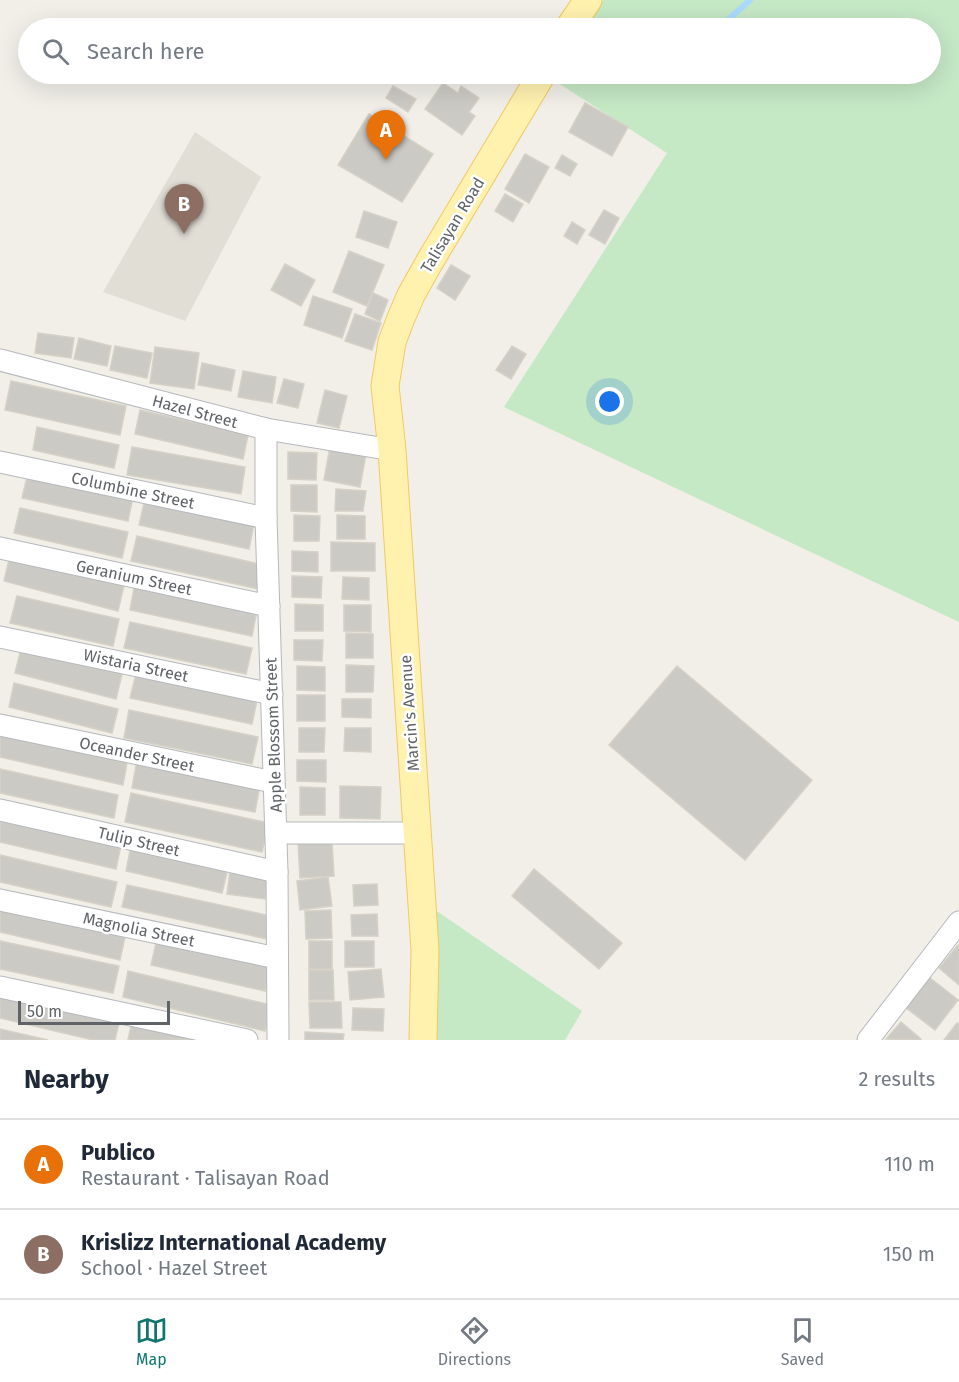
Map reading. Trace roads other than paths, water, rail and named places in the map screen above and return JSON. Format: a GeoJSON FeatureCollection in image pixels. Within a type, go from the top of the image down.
{"type":"FeatureCollection","features":[{"type":"Feature","properties":{"kind":"main road"},"geometry":{"type":"LineString","coordinates":[[576,18],[588,0]]}},
{"type":"Feature","properties":{"kind":"main road","name":"Talisayan Road"},"geometry":{"type":"LineString","coordinates":[[385,386],[392,342],[411,295],[536,84]]}},
{"type":"Feature","properties":{"kind":"main road","name":"Marcin's Avenue"},"geometry":{"type":"LineString","coordinates":[[385,386],[392,450],[424,950],[423,1040]]}},
{"type":"Feature","properties":{"kind":"street","name":"Hazel Street"},"geometry":{"type":"LineString","coordinates":[[0,360],[266,429],[392,450]]}},
{"type":"Feature","properties":{"kind":"street","name":"Apple Blossom Street"},"geometry":{"type":"LineString","coordinates":[[266,429],[273,783],[278,872],[278,1040]]}},
{"type":"Feature","properties":{"kind":"street","name":"Columbine Street"},"geometry":{"type":"LineString","coordinates":[[0,462],[266,518]]}},
{"type":"Feature","properties":{"kind":"street","name":"Geranium Street"},"geometry":{"type":"LineString","coordinates":[[0,548],[269,606]]}},
{"type":"Feature","properties":{"kind":"street","name":"Wistaria Street"},"geometry":{"type":"LineString","coordinates":[[0,637],[272,694]]}},
{"type":"Feature","properties":{"kind":"street","name":"Oceander Street"},"geometry":{"type":"LineString","coordinates":[[0,725],[273,783]]}},
{"type":"Feature","properties":{"kind":"street","name":"Tulip Street"},"geometry":{"type":"LineString","coordinates":[[0,810],[278,872]]}},
{"type":"Feature","properties":{"kind":"street"},"geometry":{"type":"LineString","coordinates":[[276,833],[417,833]]}},
{"type":"Feature","properties":{"kind":"street","name":"Magnolia Street"},"geometry":{"type":"LineString","coordinates":[[0,900],[277,958]]}},
{"type":"Feature","properties":{"kind":"street"},"geometry":{"type":"LineString","coordinates":[[868,1040],[959,922]]}},
{"type":"Feature","properties":{"kind":"street"},"geometry":{"type":"LineString","coordinates":[[0,987],[247,1040]]}},
{"type":"Feature","properties":{"kind":"waterway"},"geometry":{"type":"LineString","coordinates":[[730,18],[750,0]]}},
{"type":"Feature","properties":{"kind":"place","name":"Publico"},"geometry":{"type":"Point","coordinates":[386,160]}},
{"type":"Feature","properties":{"kind":"place","name":"Krislizz International Academy"},"geometry":{"type":"Point","coordinates":[184,234]}}]}
